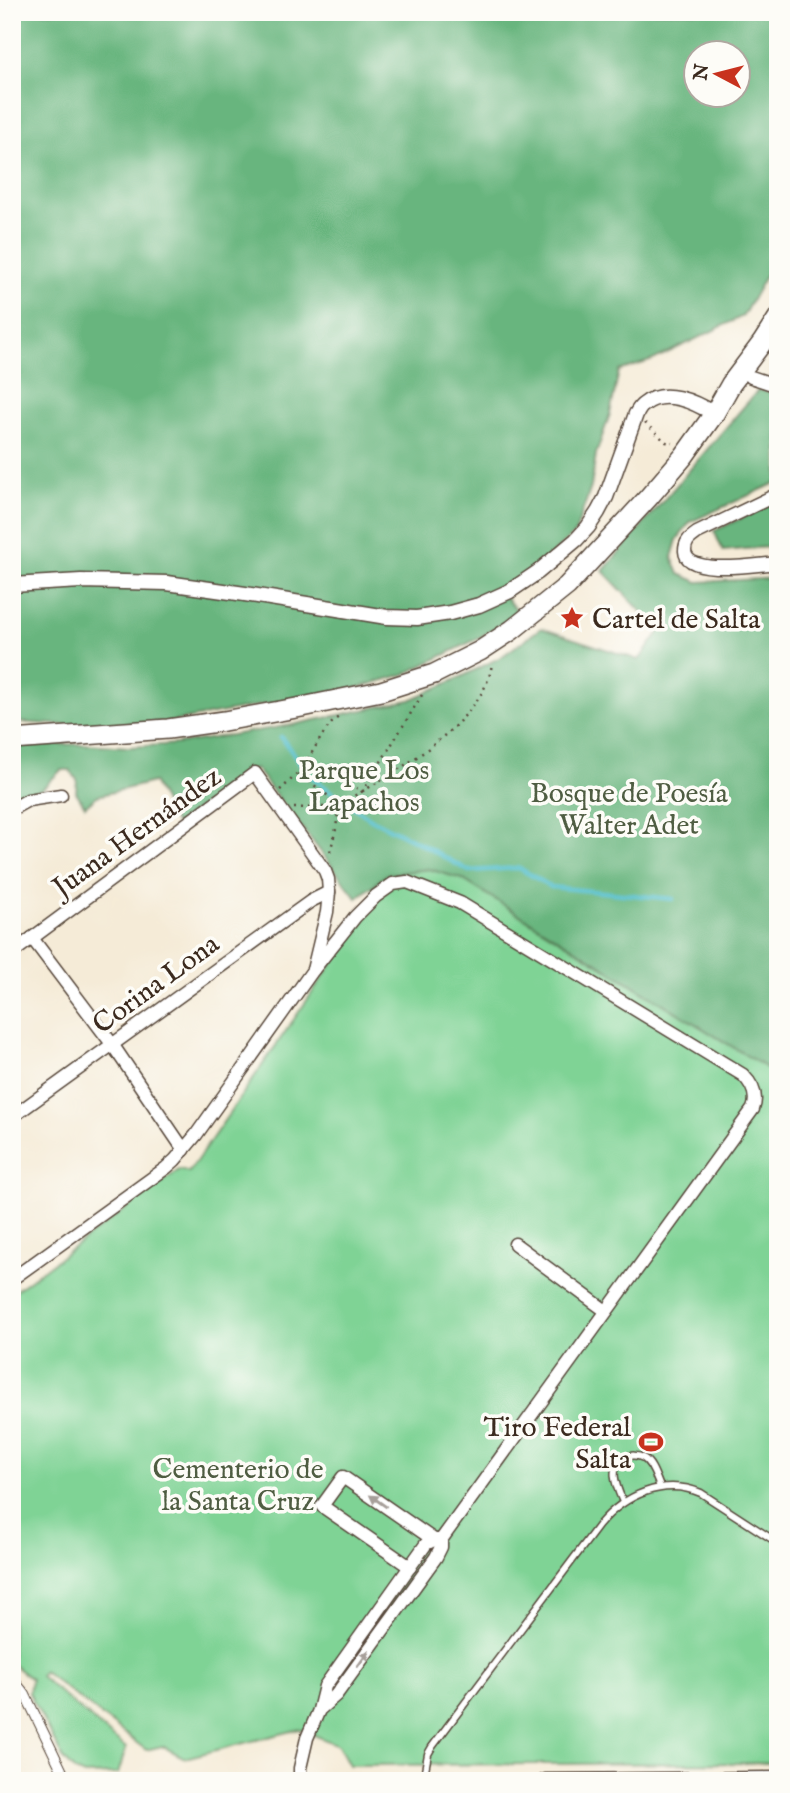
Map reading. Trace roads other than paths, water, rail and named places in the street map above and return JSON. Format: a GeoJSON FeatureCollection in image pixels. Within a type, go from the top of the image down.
{"type":"FeatureCollection","features":[{"type":"Feature","properties":{"kind":"highway"},"geometry":{"type":"LineString","coordinates":[[12,740],[168,729],[382,691],[434,674],[493,642],[567,586],[684,456],[778,318]]}},
{"type":"Feature","properties":{"kind":"highway"},"geometry":{"type":"LineString","coordinates":[[714,414],[739,394],[778,341]]}},
{"type":"Feature","properties":{"kind":"street"},"geometry":{"type":"LineString","coordinates":[[751,377],[778,386]]}},
{"type":"Feature","properties":{"kind":"street"},"geometry":{"type":"LineString","coordinates":[[12,585],[81,581],[167,583],[387,617],[417,618],[450,613],[479,605],[510,591],[576,540],[588,527],[606,498],[636,414],[643,404],[665,397],[678,397],[695,402],[714,414]]}},
{"type":"Feature","properties":{"kind":"street"},"geometry":{"type":"LineString","coordinates":[[778,494],[696,533],[687,541],[685,548],[685,555],[696,565],[709,567],[778,563]]}},
{"type":"Feature","properties":{"kind":"street","name":"Juana Hernández"},"geometry":{"type":"LineString","coordinates":[[12,953],[255,773],[325,871],[329,892]]}},
{"type":"Feature","properties":{"kind":"street"},"geometry":{"type":"LineString","coordinates":[[12,810],[28,800],[61,795]]}},
{"type":"Feature","properties":{"kind":"street"},"geometry":{"type":"LineString","coordinates":[[12,1279],[166,1168],[184,1150],[313,970],[355,917],[376,896],[401,881],[460,903],[711,1054],[750,1082],[756,1101],[753,1109],[437,1540],[426,1544],[325,1686],[319,1710],[307,1738],[300,1781]]}},
{"type":"Feature","properties":{"kind":"street"},"geometry":{"type":"LineString","coordinates":[[313,970],[329,892]]}},
{"type":"Feature","properties":{"kind":"street","name":"Corina Lona"},"geometry":{"type":"LineString","coordinates":[[12,1117],[311,901],[329,892]]}},
{"type":"Feature","properties":{"kind":"street"},"geometry":{"type":"LineString","coordinates":[[32,938],[112,1044],[184,1150]]}},
{"type":"Feature","properties":{"kind":"street"},"geometry":{"type":"LineString","coordinates":[[515,1244],[606,1311]]}},
{"type":"Feature","properties":{"kind":"street"},"geometry":{"type":"LineString","coordinates":[[319,1710],[336,1695],[441,1547],[437,1540],[342,1477],[323,1506],[410,1567]]}},
{"type":"Feature","properties":{"kind":"street"},"geometry":{"type":"LineString","coordinates":[[12,1678],[25,1694],[67,1781]]}},
{"type":"Feature","properties":{"kind":"street"},"geometry":{"type":"LineString","coordinates":[[545,1781],[778,1779]]}},
{"type":"Feature","properties":{"kind":"lane"},"geometry":{"type":"LineString","coordinates":[[623,1502],[614,1471],[621,1460],[629,1456],[643,1458],[649,1463],[660,1487]]}},
{"type":"Feature","properties":{"kind":"lane"},"geometry":{"type":"LineString","coordinates":[[423,1781],[432,1747],[598,1525],[623,1502],[660,1487],[689,1488],[778,1543]]}},
{"type":"Feature","properties":{"kind":"waterway"},"geometry":{"type":"LineString","coordinates":[[281,737],[308,774],[334,794],[371,819],[469,871],[519,868],[551,887],[673,899]]}},
{"type":"Feature","properties":{"kind":"place","name":"Cartel de Salta"},"geometry":{"type":"Point","coordinates":[572,618]}},
{"type":"Feature","properties":{"kind":"place","name":"Tiro Federal Salta"},"geometry":{"type":"Point","coordinates":[651,1442]}},
{"type":"Feature","properties":{"kind":"park label","name":"Parque Los Lapachos"},"geometry":{"type":"Point","coordinates":[364,785]}},
{"type":"Feature","properties":{"kind":"park label","name":"Bosque de Poesía Walter Adet"},"geometry":{"type":"Point","coordinates":[629,808]}},
{"type":"Feature","properties":{"kind":"park label","name":"Cementerio de la Santa Cruz"},"geometry":{"type":"Point","coordinates":[238,1484]}}]}
